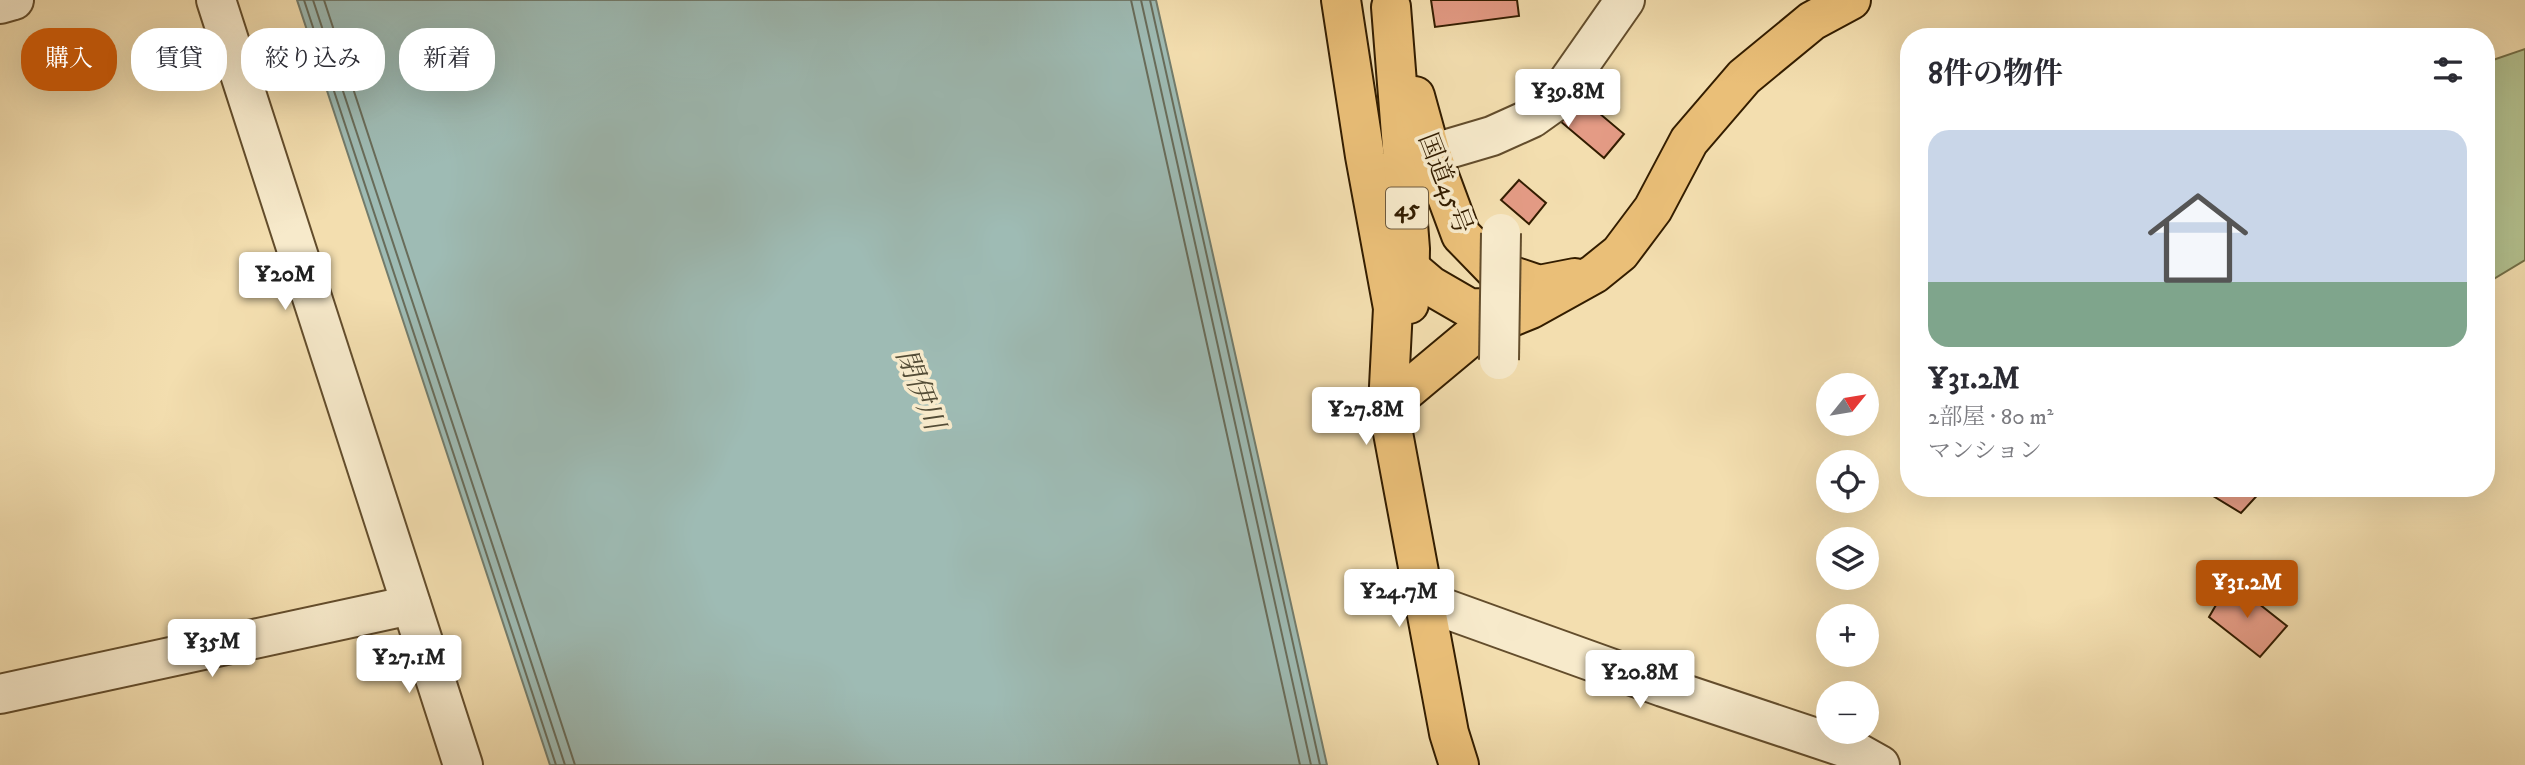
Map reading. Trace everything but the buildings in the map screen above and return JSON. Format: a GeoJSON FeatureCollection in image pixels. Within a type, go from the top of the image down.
{"type":"FeatureCollection","features":[{"type":"Feature","properties":{"kind":"main road","name":"45"},"geometry":{"type":"LineString","coordinates":[[1342,0],[1405,280]]}},
{"type":"Feature","properties":{"kind":"main road","name":"45"},"geometry":{"type":"LineString","coordinates":[[1388,406],[1479,330],[1531,309],[1594,274],[1620,253],[1653,209],[1689,141],[1744,77],[1812,21],[1851,0]]}},
{"type":"Feature","properties":{"kind":"main road","name":"45"},"geometry":{"type":"LineString","coordinates":[[1388,406],[1405,280],[1391,4]]}},
{"type":"Feature","properties":{"kind":"main road","name":"国道45号"},"geometry":{"type":"LineString","coordinates":[[1391,4],[1432,154],[1461,235],[1495,270],[1539,285],[1594,274]]}},
{"type":"Feature","properties":{"kind":"main road"},"geometry":{"type":"LineString","coordinates":[[1405,280],[1495,270]]}},
{"type":"Feature","properties":{"kind":"main road"},"geometry":{"type":"LineString","coordinates":[[1405,280],[1469,308],[1531,309]]}},
{"type":"Feature","properties":{"kind":"main road"},"geometry":{"type":"LineString","coordinates":[[1388,406],[1449,733],[1460,765]]}},
{"type":"Feature","properties":{"kind":"street"},"geometry":{"type":"LineString","coordinates":[[0,4],[14,0]]}},
{"type":"Feature","properties":{"kind":"street"},"geometry":{"type":"LineString","coordinates":[[216,0],[463,765]]}},
{"type":"Feature","properties":{"kind":"street"},"geometry":{"type":"LineString","coordinates":[[1432,154],[1492,136],[1532,118],[1553,103],[1625,0]]}},
{"type":"Feature","properties":{"kind":"street"},"geometry":{"type":"LineString","coordinates":[[1499,360],[1501,233]]}},
{"type":"Feature","properties":{"kind":"street"},"geometry":{"type":"LineString","coordinates":[[1424,601],[1663,687],[1855,751],[1880,765]]}},
{"type":"Feature","properties":{"kind":"street"},"geometry":{"type":"LineString","coordinates":[[0,694],[411,605]]}},
{"type":"Feature","properties":{"kind":"green space"},"geometry":{"type":"Polygon","coordinates":[[[2525,49],[2525,260],[2495,278],[2495,59],[2525,49]]]}},
{"type":"Feature","properties":{"kind":"water","name":"閉伊川"},"geometry":{"type":"Polygon","coordinates":[[[297,0],[1156,0],[1327,765],[550,765],[327,91],[385,91],[385,28],[306,28],[297,0]]]}}]}
